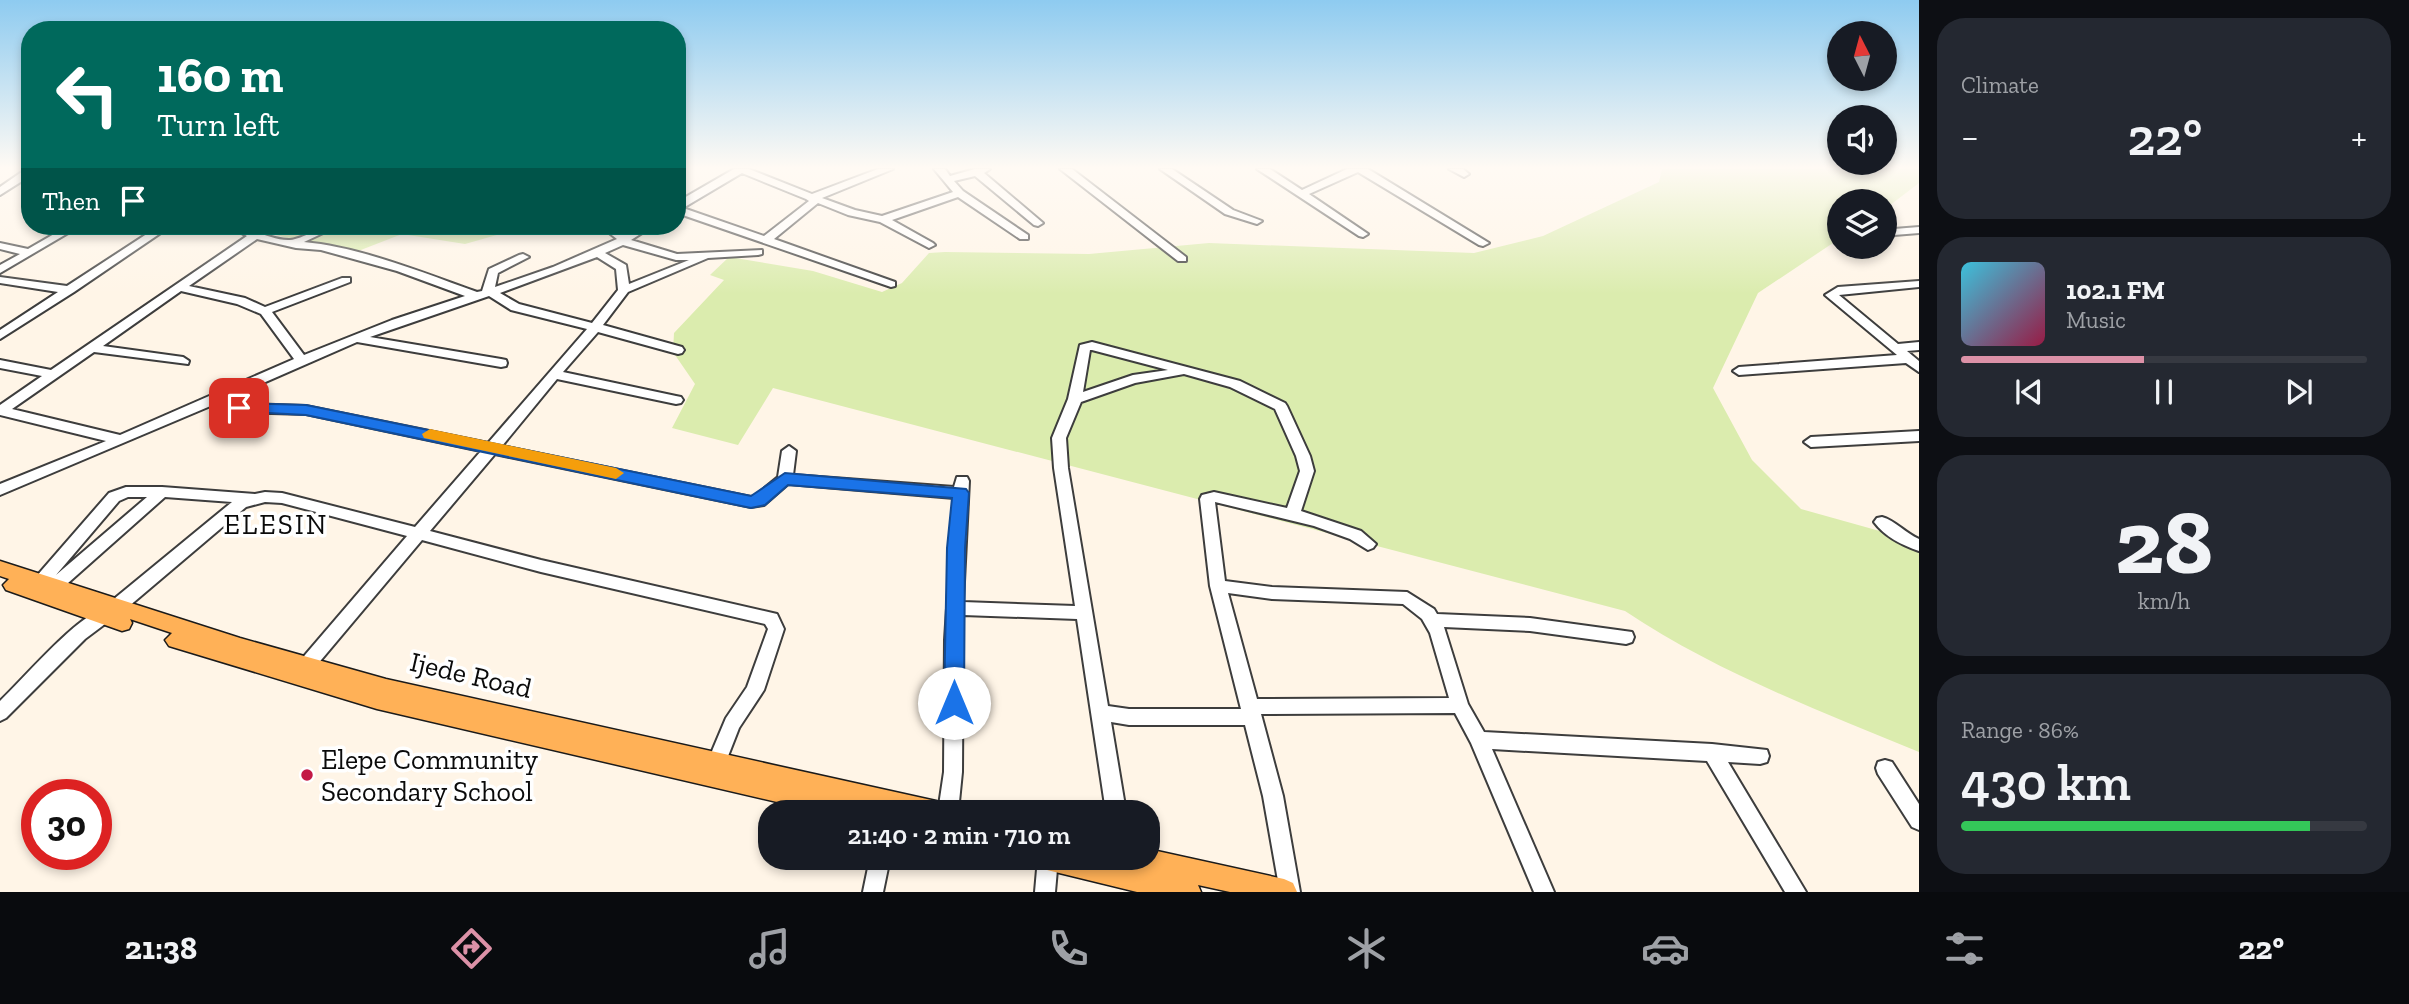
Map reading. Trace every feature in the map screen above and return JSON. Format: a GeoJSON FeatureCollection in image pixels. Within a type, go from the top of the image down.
{"type":"FeatureCollection","features":[{"type":"Feature","properties":{"kind":"main road","name":"Ijede Road"},"geometry":{"type":"LineString","coordinates":[[0,568],[47,584],[109,612],[305,667],[382,694],[716,762],[883,800]]}},
{"type":"Feature","properties":{"kind":"main road","name":"Ijede Road"},"geometry":{"type":"LineString","coordinates":[[0,580],[382,694],[819,800]]}},
{"type":"Feature","properties":{"kind":"main road"},"geometry":{"type":"LineString","coordinates":[[1160,864],[1284,892]]}},
{"type":"Feature","properties":{"kind":"main road"},"geometry":{"type":"LineString","coordinates":[[1093,870],[1163,889],[1188,892]]}},
{"type":"Feature","properties":{"kind":"street"},"geometry":{"type":"LineString","coordinates":[[686,211],[891,284]]}},
{"type":"Feature","properties":{"kind":"street"},"geometry":{"type":"LineString","coordinates":[[767,239],[800,211]]}},
{"type":"Feature","properties":{"kind":"street"},"geometry":{"type":"LineString","coordinates":[[854,211],[883,219],[929,245]]}},
{"type":"Feature","properties":{"kind":"street"},"geometry":{"type":"LineString","coordinates":[[883,219],[907,211]]}},
{"type":"Feature","properties":{"kind":"street"},"geometry":{"type":"LineString","coordinates":[[985,211],[1024,237]]}},
{"type":"Feature","properties":{"kind":"street"},"geometry":{"type":"LineString","coordinates":[[1025,211],[1038,223]]}},
{"type":"Feature","properties":{"kind":"street"},"geometry":{"type":"LineString","coordinates":[[1119,211],[1182,259]]}},
{"type":"Feature","properties":{"kind":"street"},"geometry":{"type":"LineString","coordinates":[[1227,211],[1257,221]]}},
{"type":"Feature","properties":{"kind":"street"},"geometry":{"type":"LineString","coordinates":[[1327,211],[1363,234]]}},
{"type":"Feature","properties":{"kind":"street"},"geometry":{"type":"LineString","coordinates":[[1428,211],[1483,243]]}},
{"type":"Feature","properties":{"kind":"street"},"geometry":{"type":"LineString","coordinates":[[1897,232],[1919,230]]}},
{"type":"Feature","properties":{"kind":"street"},"geometry":{"type":"LineString","coordinates":[[0,270],[58,235]]}},
{"type":"Feature","properties":{"kind":"street"},"geometry":{"type":"LineString","coordinates":[[0,335],[152,235]]}},
{"type":"Feature","properties":{"kind":"street"},"geometry":{"type":"LineString","coordinates":[[0,411],[255,235],[292,244],[322,247],[485,294],[515,307],[678,351]]}},
{"type":"Feature","properties":{"kind":"street"},"geometry":{"type":"LineString","coordinates":[[292,244],[312,235]]}},
{"type":"Feature","properties":{"kind":"street"},"geometry":{"type":"LineString","coordinates":[[617,235],[624,240],[670,256],[704,257],[758,252]]}},
{"type":"Feature","properties":{"kind":"street"},"geometry":{"type":"LineString","coordinates":[[0,490],[122,440],[301,360],[597,253],[633,235]]}},
{"type":"Feature","properties":{"kind":"street"},"geometry":{"type":"LineString","coordinates":[[0,246],[27,252]]}},
{"type":"Feature","properties":{"kind":"street"},"geometry":{"type":"LineString","coordinates":[[597,253],[622,267],[624,290]]}},
{"type":"Feature","properties":{"kind":"street"},"geometry":{"type":"LineString","coordinates":[[485,294],[493,271],[523,257]]}},
{"type":"Feature","properties":{"kind":"street"},"geometry":{"type":"LineString","coordinates":[[305,667],[491,446],[556,375],[624,290],[704,257]]}},
{"type":"Feature","properties":{"kind":"street"},"geometry":{"type":"LineString","coordinates":[[0,281],[69,290]]}},
{"type":"Feature","properties":{"kind":"street"},"geometry":{"type":"LineString","coordinates":[[265,311],[346,281]]}},
{"type":"Feature","properties":{"kind":"street"},"geometry":{"type":"LineString","coordinates":[[1914,363],[1830,295],[1838,291],[1919,284]]}},
{"type":"Feature","properties":{"kind":"street"},"geometry":{"type":"LineString","coordinates":[[177,287],[241,301],[265,311],[301,360]]}},
{"type":"Feature","properties":{"kind":"street"},"geometry":{"type":"LineString","coordinates":[[357,338],[500,363]]}},
{"type":"Feature","properties":{"kind":"street"},"geometry":{"type":"LineString","coordinates":[[1114,800],[1059,438],[1075,399],[1086,346],[1252,390],[1281,408],[1307,471],[1292,516]]}},
{"type":"Feature","properties":{"kind":"street"},"geometry":{"type":"LineString","coordinates":[[1895,348],[1919,346]]}},
{"type":"Feature","properties":{"kind":"street"},"geometry":{"type":"LineString","coordinates":[[90,348],[183,361]]}},
{"type":"Feature","properties":{"kind":"street"},"geometry":{"type":"LineString","coordinates":[[1739,371],[1914,363]]}},
{"type":"Feature","properties":{"kind":"street"},"geometry":{"type":"LineString","coordinates":[[0,364],[52,374]]}},
{"type":"Feature","properties":{"kind":"street"},"geometry":{"type":"LineString","coordinates":[[1075,399],[1133,379],[1184,372]]}},
{"type":"Feature","properties":{"kind":"street"},"geometry":{"type":"LineString","coordinates":[[556,375],[676,400]]}},
{"type":"Feature","properties":{"kind":"street"},"geometry":{"type":"LineString","coordinates":[[221,397],[239,408],[306,410],[491,446],[751,502],[759,501],[785,479],[789,452]]}},
{"type":"Feature","properties":{"kind":"street"},"geometry":{"type":"LineString","coordinates":[[0,411],[122,440]]}},
{"type":"Feature","properties":{"kind":"street"},"geometry":{"type":"LineString","coordinates":[[1811,442],[1919,436]]}},
{"type":"Feature","properties":{"kind":"street"},"geometry":{"type":"LineString","coordinates":[[785,479],[961,487],[956,548],[953,772],[950,800]]}},
{"type":"Feature","properties":{"kind":"street"},"geometry":{"type":"LineString","coordinates":[[47,584],[114,497],[126,492],[162,492],[251,499],[282,498],[541,566],[771,619],[776,629],[755,690],[732,724],[716,762]]}},
{"type":"Feature","properties":{"kind":"street"},"geometry":{"type":"LineString","coordinates":[[47,584],[162,492]]}},
{"type":"Feature","properties":{"kind":"street"},"geometry":{"type":"LineString","coordinates":[[1290,892],[1281,831],[1218,586],[1207,499],[1214,498],[1292,516],[1347,532],[1368,544]]}},
{"type":"Feature","properties":{"kind":"street"},"geometry":{"type":"LineString","coordinates":[[0,713],[79,634],[241,503],[251,499]]}},
{"type":"Feature","properties":{"kind":"street"},"geometry":{"type":"LineString","coordinates":[[1882,522],[1901,538],[1919,545]]}},
{"type":"Feature","properties":{"kind":"street"},"geometry":{"type":"LineString","coordinates":[[1218,586],[1285,593],[1408,598],[1433,621],[1460,705],[1479,740],[1544,892]]}},
{"type":"Feature","properties":{"kind":"street"},"geometry":{"type":"LineString","coordinates":[[956,608],[1085,613]]}},
{"type":"Feature","properties":{"kind":"street"},"geometry":{"type":"LineString","coordinates":[[1433,621],[1471,619],[1556,626],[1626,637]]}},
{"type":"Feature","properties":{"kind":"street"},"geometry":{"type":"LineString","coordinates":[[1101,713],[1129,717],[1460,705]]}},
{"type":"Feature","properties":{"kind":"street"},"geometry":{"type":"LineString","coordinates":[[1479,740],[1760,756]]}},
{"type":"Feature","properties":{"kind":"street"},"geometry":{"type":"LineString","coordinates":[[1712,752],[1796,892]]}},
{"type":"Feature","properties":{"kind":"street"},"geometry":{"type":"LineString","coordinates":[[1885,768],[1919,821]]}},
{"type":"Feature","properties":{"kind":"street"},"geometry":{"type":"LineString","coordinates":[[873,892],[878,870]]}},
{"type":"Feature","properties":{"kind":"street"},"geometry":{"type":"LineString","coordinates":[[1045,892],[1047,870]]}},
{"type":"Feature","properties":{"kind":"green space"},"geometry":{"type":"Polygon","coordinates":[[[1598,211],[1827,211],[1827,247],[1758,293],[1713,388],[1752,460],[1801,509],[1919,542],[1919,752],[1731,671],[1625,611],[773,388],[738,445],[672,428],[695,384],[673,352],[674,333],[724,280],[710,275],[729,257],[813,271],[882,292],[902,283],[929,253],[1089,254],[1209,243],[1474,253],[1543,236],[1598,211]]]}},
{"type":"Feature","properties":{"kind":"green space"},"geometry":{"type":"Polygon","coordinates":[[[276,235],[399,235],[348,255],[276,235]]]}},
{"type":"Feature","properties":{"kind":"green space"},"geometry":{"type":"Polygon","coordinates":[[[408,235],[496,235],[465,244],[408,235]]]}},
{"type":"Feature","properties":{"kind":"slow traffic"},"geometry":{"type":"LineString","coordinates":[[430,434],[616,473]]}},
{"type":"Feature","properties":{"kind":"place","name":"Elepe Community Secondary School"},"geometry":{"type":"Point","coordinates":[307,775]}},
{"type":"Feature","properties":{"kind":"district","name":"ELESIN"},"geometry":{"type":"Point","coordinates":[276,524]}},
{"type":"Feature","properties":{"kind":"route"},"geometry":{"type":"LineString","coordinates":[[239,408],[306,410],[491,446],[751,502],[759,501],[785,479],[902,491],[960,493],[953,640],[954,703]]}}]}
